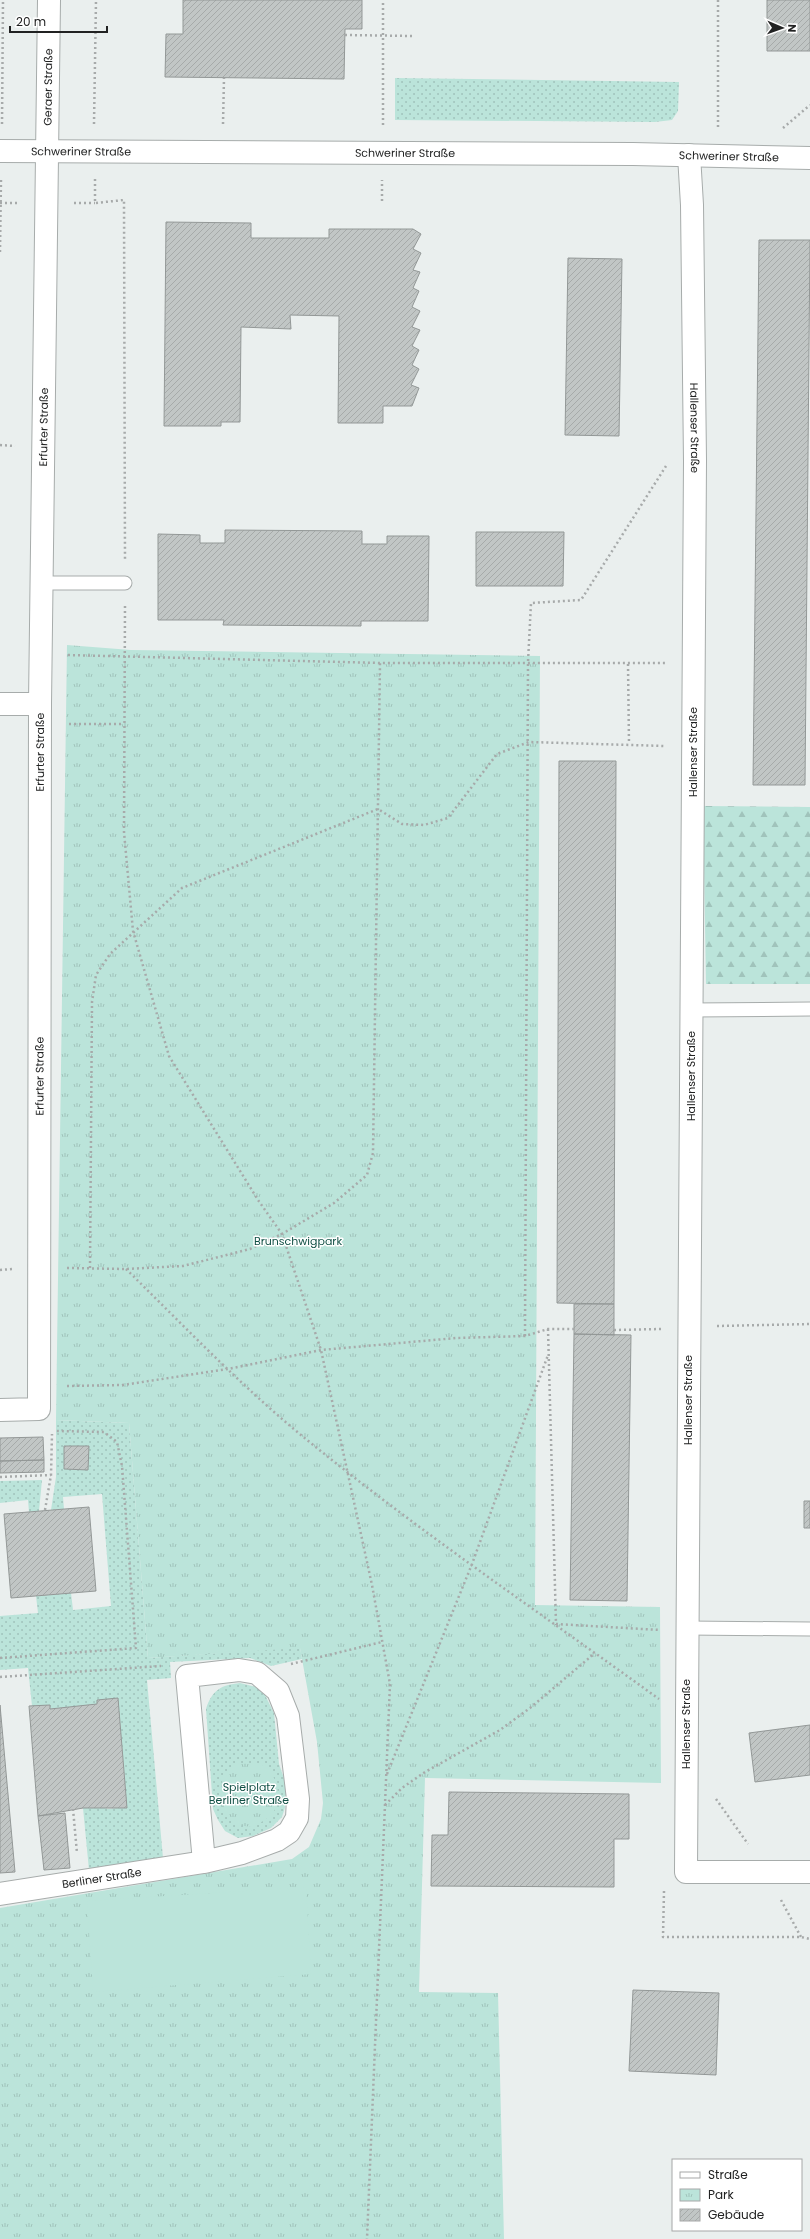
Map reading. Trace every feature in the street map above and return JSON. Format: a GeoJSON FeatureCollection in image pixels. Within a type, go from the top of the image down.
{"type":"FeatureCollection","features":[{"type":"Feature","properties":{"kind":"street","name":"Geraer Straße"},"geometry":{"type":"LineString","coordinates":[[48,150],[49,0]]}},
{"type":"Feature","properties":{"kind":"street","name":"Schweriner Straße"},"geometry":{"type":"LineString","coordinates":[[1,151],[48,150],[689,155],[810,158]]}},
{"type":"Feature","properties":{"kind":"street","name":"Erfurter Straße"},"geometry":{"type":"LineString","coordinates":[[0,1410],[38,1409],[40,714],[48,150]]}},
{"type":"Feature","properties":{"kind":"street","name":"Hallenser Straße"},"geometry":{"type":"LineString","coordinates":[[689,155],[692,205],[695,461],[686,1872],[810,1872]]}},
{"type":"Feature","properties":{"kind":"street","name":"Erfurter Straße"},"geometry":{"type":"LineString","coordinates":[[0,704],[40,714]]}},
{"type":"Feature","properties":{"kind":"street","name":"Berliner Straße"},"geometry":{"type":"LineString","coordinates":[[0,1894],[204,1862],[242,1853],[277,1840],[289,1832],[297,1818],[298,1799],[288,1716],[278,1691],[257,1673],[239,1670],[187,1676]]}},
{"type":"Feature","properties":{"kind":"street"},"geometry":{"type":"LineString","coordinates":[[187,1676],[204,1862]]}},
{"type":"Feature","properties":{"kind":"lane"},"geometry":{"type":"LineString","coordinates":[[42,583],[125,583]]}},
{"type":"Feature","properties":{"kind":"lane"},"geometry":{"type":"LineString","coordinates":[[691,1010],[810,1009]]}},
{"type":"Feature","properties":{"kind":"lane"},"geometry":{"type":"LineString","coordinates":[[687,1628],[810,1629]]}},
{"type":"Feature","properties":{"kind":"path"},"geometry":{"type":"LineString","coordinates":[[0,252],[1,36],[3,0]]}},
{"type":"Feature","properties":{"kind":"path"},"geometry":{"type":"LineString","coordinates":[[96,0],[94,151],[95,203],[124,200],[124,832],[133,931],[169,1056],[258,1200],[282,1234],[321,1350],[390,1684],[367,2239]]}},
{"type":"Feature","properties":{"kind":"path"},"geometry":{"type":"LineString","coordinates":[[382,126],[383,0]]}},
{"type":"Feature","properties":{"kind":"path"},"geometry":{"type":"LineString","coordinates":[[718,0],[718,129]]}},
{"type":"Feature","properties":{"kind":"path"},"geometry":{"type":"LineString","coordinates":[[345,35],[413,36]]}},
{"type":"Feature","properties":{"kind":"path"},"geometry":{"type":"LineString","coordinates":[[223,124],[224,78]]}},
{"type":"Feature","properties":{"kind":"path"},"geometry":{"type":"LineString","coordinates":[[780,130],[810,105]]}},
{"type":"Feature","properties":{"kind":"path"},"geometry":{"type":"LineString","coordinates":[[382,179],[382,202]]}},
{"type":"Feature","properties":{"kind":"path"},"geometry":{"type":"LineString","coordinates":[[525,1336],[529,742],[528,662],[531,604],[581,600],[670,460]]}},
{"type":"Feature","properties":{"kind":"path"},"geometry":{"type":"LineString","coordinates":[[41,654],[380,663],[672,663]]}},
{"type":"Feature","properties":{"kind":"path"},"geometry":{"type":"LineString","coordinates":[[39,1268],[126,1269],[183,1266],[250,1249],[282,1234],[334,1203],[367,1175],[373,1153],[380,663]]}},
{"type":"Feature","properties":{"kind":"path"},"geometry":{"type":"LineString","coordinates":[[628,664],[629,744]]}},
{"type":"Feature","properties":{"kind":"path"},"geometry":{"type":"LineString","coordinates":[[40,714],[124,724]]}},
{"type":"Feature","properties":{"kind":"path"},"geometry":{"type":"LineString","coordinates":[[378,809],[402,824],[424,825],[448,818],[498,754],[529,742],[629,744],[671,747]]}},
{"type":"Feature","properties":{"kind":"path"},"geometry":{"type":"LineString","coordinates":[[90,1268],[92,1002],[96,975],[110,954],[133,931],[182,888],[378,809]]}},
{"type":"Feature","properties":{"kind":"path"},"geometry":{"type":"LineString","coordinates":[[126,1269],[228,1369],[311,1443],[347,1472],[665,1704]]}},
{"type":"Feature","properties":{"kind":"path"},"geometry":{"type":"LineString","coordinates":[[712,1326],[810,1324]]}},
{"type":"Feature","properties":{"kind":"path"},"geometry":{"type":"LineString","coordinates":[[548,1329],[556,1624]]}},
{"type":"Feature","properties":{"kind":"path"},"geometry":{"type":"LineString","coordinates":[[62,1386],[123,1385],[228,1369],[321,1350],[456,1338],[525,1336],[548,1329],[574,1329]]}},
{"type":"Feature","properties":{"kind":"path"},"geometry":{"type":"LineString","coordinates":[[614,1330],[666,1329]]}},
{"type":"Feature","properties":{"kind":"path"},"geometry":{"type":"LineString","coordinates":[[386,1776],[472,1564],[548,1355]]}},
{"type":"Feature","properties":{"kind":"path"},"geometry":{"type":"LineString","coordinates":[[45,1510],[51,1475],[51,1427]]}},
{"type":"Feature","properties":{"kind":"path"},"geometry":{"type":"LineString","coordinates":[[0,1658],[136,1648],[122,1466],[118,1442],[104,1432],[56,1431]]}},
{"type":"Feature","properties":{"kind":"path"},"geometry":{"type":"LineString","coordinates":[[0,1477],[51,1475]]}},
{"type":"Feature","properties":{"kind":"path"},"geometry":{"type":"LineString","coordinates":[[556,1624],[666,1630]]}},
{"type":"Feature","properties":{"kind":"path"},"geometry":{"type":"LineString","coordinates":[[303,1661],[382,1642]]}},
{"type":"Feature","properties":{"kind":"path"},"geometry":{"type":"LineString","coordinates":[[385,1805],[402,1788],[425,1772],[500,1730],[530,1708],[595,1653]]}},
{"type":"Feature","properties":{"kind":"path"},"geometry":{"type":"LineString","coordinates":[[0,1678],[169,1666],[187,1676]]}},
{"type":"Feature","properties":{"kind":"path"},"geometry":{"type":"LineString","coordinates":[[714,1795],[766,1872],[801,1937]]}},
{"type":"Feature","properties":{"kind":"path"},"geometry":{"type":"LineString","coordinates":[[73,1809],[79,1881]]}},
{"type":"Feature","properties":{"kind":"green space"},"geometry":{"type":"Polygon","coordinates":[[[395,78],[679,82],[678,111],[672,120],[655,122],[395,120],[395,78]]]}},
{"type":"Feature","properties":{"kind":"green space","name":"Brunschwigpark"},"geometry":{"type":"Polygon","coordinates":[[[67,645],[131,650],[540,656],[535,1605],[660,1607],[661,1783],[425,1778],[419,1992],[498,1993],[504,2239],[0,2239],[0,1908],[292,1859],[309,1847],[321,1819],[323,1803],[317,1742],[300,1648],[148,1658],[129,1423],[56,1420],[67,645]]]}},
{"type":"Feature","properties":{"kind":"green space"},"geometry":{"type":"Polygon","coordinates":[[[703,806],[810,807],[810,984],[706,984],[703,806]]]}},
{"type":"Feature","properties":{"kind":"green space"},"geometry":{"type":"Polygon","coordinates":[[[56,1420],[129,1423],[148,1658],[300,1647],[302,1659],[271,1666],[250,1658],[170,1662],[171,1678],[147,1680],[163,1858],[89,1870],[83,1808],[106,1807],[107,1809],[127,1807],[118,1699],[97,1700],[97,1704],[50,1709],[50,1705],[32,1706],[28,1668],[0,1670],[0,1616],[38,1613],[36,1596],[71,1593],[73,1610],[111,1606],[102,1494],[63,1497],[64,1509],[51,1510],[56,1477],[56,1420]]]}},
{"type":"Feature","properties":{"kind":"green space"},"geometry":{"type":"Polygon","coordinates":[[[42,1480],[39,1511],[29,1512],[28,1500],[0,1503],[0,1481],[42,1480]]]}},
{"type":"Feature","properties":{"kind":"green space"},"geometry":{"type":"Polygon","coordinates":[[[240,1683],[256,1687],[265,1695],[274,1713],[279,1764],[285,1781],[287,1801],[282,1817],[271,1828],[253,1836],[238,1838],[225,1831],[213,1809],[206,1709],[214,1693],[222,1687],[240,1683]]]}},
{"type":"Feature","properties":{"kind":"green space","name":"Spielplatz Berliner Straße"},"geometry":{"type":"Polygon","coordinates":[[[238,1764],[260,1764],[266,1767],[274,1778],[278,1792],[277,1805],[272,1814],[267,1819],[251,1827],[236,1823],[228,1817],[221,1799],[221,1785],[225,1773],[233,1766],[238,1764]]]}},
{"type":"Feature","properties":{"kind":"green space"},"geometry":{"type":"Polygon","coordinates":[[[306,1887],[311,1974],[93,1992],[87,1901],[306,1887]]]}},
{"type":"Feature","properties":{"kind":"building"},"geometry":{"type":"Polygon","coordinates":[[[183,0],[362,0],[362,29],[345,29],[344,79],[165,77],[166,34],[183,34],[183,0]]]}},
{"type":"Feature","properties":{"kind":"building"},"geometry":{"type":"Polygon","coordinates":[[[767,0],[810,0],[810,51],[767,51],[767,0]]]}},
{"type":"Feature","properties":{"kind":"building"},"geometry":{"type":"Polygon","coordinates":[[[166,222],[251,223],[251,238],[329,238],[329,229],[413,229],[421,234],[413,249],[421,253],[413,270],[420,272],[413,288],[419,291],[412,307],[420,311],[412,327],[420,330],[412,346],[419,350],[412,365],[419,369],[411,385],[419,388],[412,406],[383,406],[383,423],[338,423],[339,316],[290,315],[291,329],[241,327],[240,422],[221,422],[221,426],[164,426],[166,222]]]}},
{"type":"Feature","properties":{"kind":"building"},"geometry":{"type":"Polygon","coordinates":[[[759,240],[810,240],[805,785],[753,785],[759,240]]]}},
{"type":"Feature","properties":{"kind":"building"},"geometry":{"type":"Polygon","coordinates":[[[568,258],[622,259],[619,436],[565,435],[568,258]]]}},
{"type":"Feature","properties":{"kind":"building"},"geometry":{"type":"Polygon","coordinates":[[[225,530],[362,531],[362,544],[387,544],[387,536],[429,536],[428,621],[361,621],[361,626],[223,625],[224,620],[158,620],[158,534],[200,535],[200,543],[225,543],[225,530]]]}},
{"type":"Feature","properties":{"kind":"building"},"geometry":{"type":"Polygon","coordinates":[[[476,532],[564,532],[563,586],[476,586],[476,532]]]}},
{"type":"Feature","properties":{"kind":"building"},"geometry":{"type":"Polygon","coordinates":[[[559,761],[616,761],[614,1304],[557,1303],[559,761]]]}},
{"type":"Feature","properties":{"kind":"building"},"geometry":{"type":"Polygon","coordinates":[[[574,1304],[614,1304],[614,1335],[574,1334],[574,1304]]]}},
{"type":"Feature","properties":{"kind":"building"},"geometry":{"type":"Polygon","coordinates":[[[574,1334],[631,1335],[627,1601],[570,1600],[574,1334]]]}},
{"type":"Feature","properties":{"kind":"building"},"geometry":{"type":"Polygon","coordinates":[[[43,1437],[44,1460],[0,1461],[0,1438],[43,1437]]]}},
{"type":"Feature","properties":{"kind":"building"},"geometry":{"type":"Polygon","coordinates":[[[64,1446],[89,1446],[88,1470],[64,1469],[64,1446]]]}},
{"type":"Feature","properties":{"kind":"building"},"geometry":{"type":"Polygon","coordinates":[[[44,1460],[44,1472],[0,1473],[0,1461],[44,1460]]]}},
{"type":"Feature","properties":{"kind":"building"},"geometry":{"type":"Polygon","coordinates":[[[804,1501],[810,1501],[810,1528],[804,1528],[804,1501]]]}},
{"type":"Feature","properties":{"kind":"building"},"geometry":{"type":"Polygon","coordinates":[[[89,1507],[96,1591],[11,1598],[4,1514],[89,1507]]]}},
{"type":"Feature","properties":{"kind":"building"},"geometry":{"type":"Polygon","coordinates":[[[118,1698],[127,1808],[83,1808],[38,1816],[29,1706],[50,1705],[50,1709],[97,1704],[97,1700],[118,1698]]]}},
{"type":"Feature","properties":{"kind":"building"},"geometry":{"type":"Polygon","coordinates":[[[0,1705],[15,1872],[0,1873],[0,1705]]]}},
{"type":"Feature","properties":{"kind":"building"},"geometry":{"type":"Polygon","coordinates":[[[810,1725],[810,1775],[755,1782],[749,1733],[810,1725]]]}},
{"type":"Feature","properties":{"kind":"building"},"geometry":{"type":"Polygon","coordinates":[[[449,1792],[629,1794],[629,1839],[614,1839],[614,1887],[431,1886],[432,1835],[448,1835],[449,1792]]]}},
{"type":"Feature","properties":{"kind":"building"},"geometry":{"type":"Polygon","coordinates":[[[65,1813],[70,1868],[44,1870],[38,1816],[65,1813]]]}},
{"type":"Feature","properties":{"kind":"building"},"geometry":{"type":"Polygon","coordinates":[[[633,1990],[719,1993],[716,2075],[629,2071],[633,1990]]]}}]}
